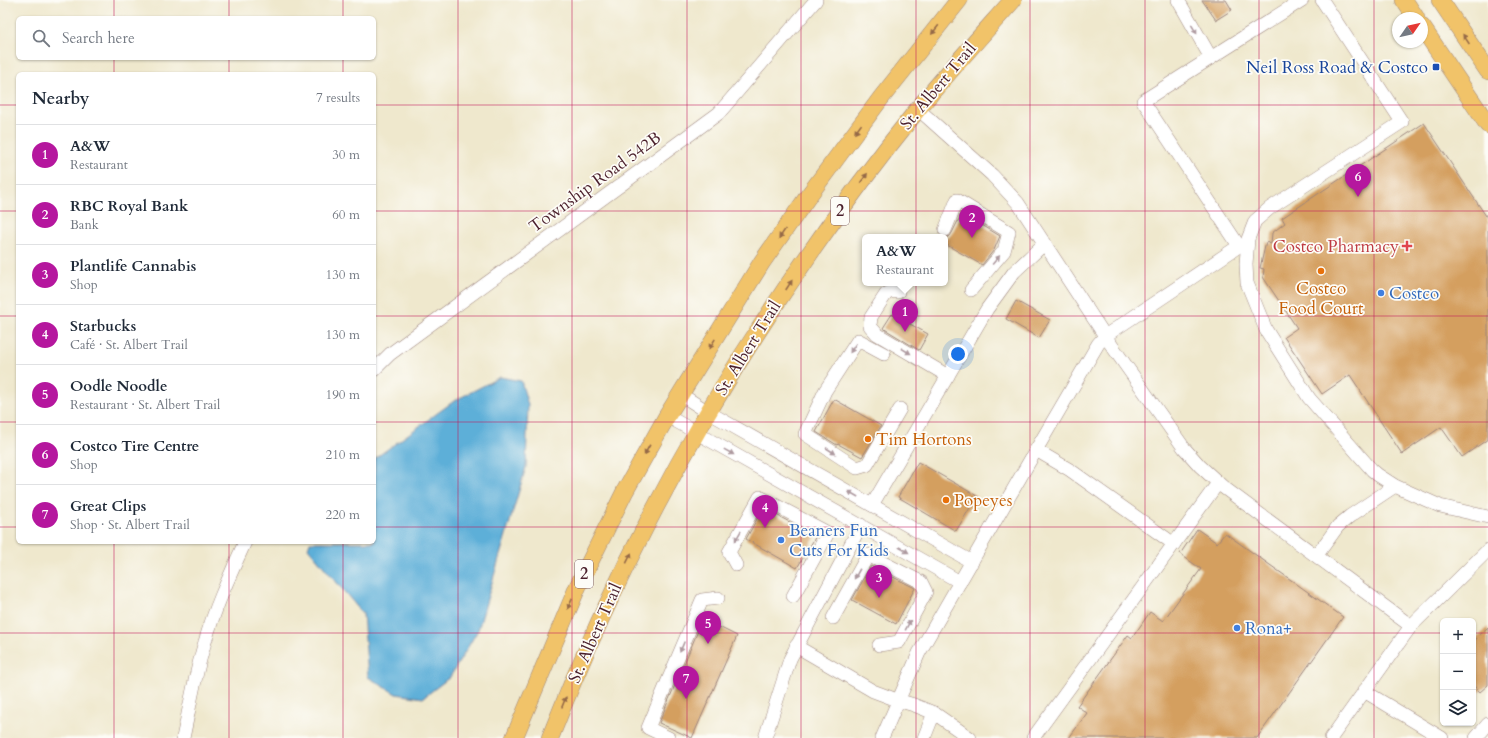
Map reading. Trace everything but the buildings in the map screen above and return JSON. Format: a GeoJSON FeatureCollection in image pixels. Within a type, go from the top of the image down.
{"type":"FeatureCollection","features":[{"type":"Feature","properties":{"kind":"main road","name":"St. Albert Trail"},"geometry":{"type":"LineString","coordinates":[[514,738],[578,586],[625,491],[680,394],[762,262],[809,195],[896,79],[959,0]]}},
{"type":"Feature","properties":{"kind":"main road","name":"St. Albert Trail"},"geometry":{"type":"LineString","coordinates":[[550,738],[570,688],[629,558],[695,433],[708,412],[817,242],[865,176],[918,108],[1013,0]]}},
{"type":"Feature","properties":{"kind":"main road"},"geometry":{"type":"LineString","coordinates":[[1404,0],[1412,12]]}},
{"type":"Feature","properties":{"kind":"main road"},"geometry":{"type":"LineString","coordinates":[[1440,0],[1486,68]]}},
{"type":"Feature","properties":{"kind":"main road"},"geometry":{"type":"LineString","coordinates":[[1428,36],[1488,125]]}},
{"type":"Feature","properties":{"kind":"street","name":"Township Road 542B"},"geometry":{"type":"LineString","coordinates":[[376,368],[390,354],[719,113],[816,0]]}},
{"type":"Feature","properties":{"kind":"street"},"geometry":{"type":"LineString","coordinates":[[1178,0],[1211,58]]}},
{"type":"Feature","properties":{"kind":"street"},"geometry":{"type":"LineString","coordinates":[[1243,245],[1144,101],[1302,0]]}},
{"type":"Feature","properties":{"kind":"street"},"geometry":{"type":"LineString","coordinates":[[1322,0],[1402,122],[1255,220],[1243,245],[1247,283],[1266,330],[1309,398],[1372,470],[1395,486],[1440,506],[1488,517]]}},
{"type":"Feature","properties":{"kind":"street"},"geometry":{"type":"LineString","coordinates":[[1446,62],[1476,100],[1488,110]]}},
{"type":"Feature","properties":{"kind":"street"},"geometry":{"type":"LineString","coordinates":[[918,108],[992,175],[1018,203],[1105,336],[1184,448],[1200,466],[1218,483],[1411,626]]}},
{"type":"Feature","properties":{"kind":"street"},"geometry":{"type":"LineString","coordinates":[[942,234],[957,200],[1009,232],[1004,251],[971,290]]}},
{"type":"Feature","properties":{"kind":"street"},"geometry":{"type":"LineString","coordinates":[[872,505],[987,309],[1014,272],[1045,243]]}},
{"type":"Feature","properties":{"kind":"street"},"geometry":{"type":"LineString","coordinates":[[882,738],[897,700],[919,653],[1090,357],[1105,336],[1243,245]]}},
{"type":"Feature","properties":{"kind":"street"},"geometry":{"type":"LineString","coordinates":[[898,292],[892,291],[886,294],[871,316],[870,326],[877,334],[948,376]]}},
{"type":"Feature","properties":{"kind":"street"},"geometry":{"type":"LineString","coordinates":[[884,354],[858,340],[825,391],[805,434],[857,468],[867,465],[900,409]]}},
{"type":"Feature","properties":{"kind":"street"},"geometry":{"type":"LineString","coordinates":[[680,394],[708,412],[972,562]]}},
{"type":"Feature","properties":{"kind":"street"},"geometry":{"type":"LineString","coordinates":[[667,416],[960,582]]}},
{"type":"Feature","properties":{"kind":"street"},"geometry":{"type":"LineString","coordinates":[[1036,450],[1070,470],[1174,544]]}},
{"type":"Feature","properties":{"kind":"street"},"geometry":{"type":"LineString","coordinates":[[1033,738],[1218,483]]}},
{"type":"Feature","properties":{"kind":"street"},"geometry":{"type":"LineString","coordinates":[[1317,555],[1338,526],[1350,516],[1395,486]]}},
{"type":"Feature","properties":{"kind":"street"},"geometry":{"type":"LineString","coordinates":[[736,565],[729,552],[760,497],[828,533],[793,596]]}},
{"type":"Feature","properties":{"kind":"street"},"geometry":{"type":"LineString","coordinates":[[765,738],[790,658],[861,525]]}},
{"type":"Feature","properties":{"kind":"street"},"geometry":{"type":"LineString","coordinates":[[183,738],[194,683],[205,641],[222,591],[244,544]]}},
{"type":"Feature","properties":{"kind":"street"},"geometry":{"type":"LineString","coordinates":[[1331,738],[1411,626],[1488,550]]}},
{"type":"Feature","properties":{"kind":"street"},"geometry":{"type":"LineString","coordinates":[[833,618],[868,555],[921,582],[926,592],[899,642],[879,644]]}},
{"type":"Feature","properties":{"kind":"street"},"geometry":{"type":"LineString","coordinates":[[669,738],[648,728],[702,600],[718,598]]}},
{"type":"Feature","properties":{"kind":"street"},"geometry":{"type":"LineString","coordinates":[[796,646],[873,691],[934,713],[970,738]]}},
{"type":"Feature","properties":{"kind":"street"},"geometry":{"type":"LineString","coordinates":[[1364,691],[1442,738]]}},
{"type":"Feature","properties":{"kind":"street"},"geometry":{"type":"LineString","coordinates":[[924,738],[934,713]]}},
{"type":"Feature","properties":{"kind":"street"},"geometry":{"type":"LineString","coordinates":[[1476,738],[1488,724]]}},
{"type":"Feature","properties":{"kind":"water"},"geometry":{"type":"Polygon","coordinates":[[[500,377],[521,381],[528,405],[526,467],[478,630],[450,677],[423,698],[396,694],[368,677],[363,614],[308,548],[309,544],[376,544],[376,458],[454,401],[500,377]]]}},
{"type":"Feature","properties":{"kind":"place","name":"Neil Ross Road & Costco"},"geometry":{"type":"Point","coordinates":[1436,67]}},
{"type":"Feature","properties":{"kind":"place","name":"Costco Tire Centre"},"geometry":{"type":"Point","coordinates":[1358,197]}},
{"type":"Feature","properties":{"kind":"place","name":"RBC Royal Bank"},"geometry":{"type":"Point","coordinates":[972,238]}},
{"type":"Feature","properties":{"kind":"place","name":"Costco Pharmacy"},"geometry":{"type":"Point","coordinates":[1407,246]}},
{"type":"Feature","properties":{"kind":"place","name":"Costco Food Court"},"geometry":{"type":"Point","coordinates":[1321,271]}},
{"type":"Feature","properties":{"kind":"place","name":"Costco"},"geometry":{"type":"Point","coordinates":[1381,293]}},
{"type":"Feature","properties":{"kind":"place","name":"A&W"},"geometry":{"type":"Point","coordinates":[905,332]}},
{"type":"Feature","properties":{"kind":"place","name":"Tim Hortons"},"geometry":{"type":"Point","coordinates":[868,439]}},
{"type":"Feature","properties":{"kind":"place","name":"Popeyes"},"geometry":{"type":"Point","coordinates":[946,500]}},
{"type":"Feature","properties":{"kind":"place","name":"Starbucks"},"geometry":{"type":"Point","coordinates":[765,528]}},
{"type":"Feature","properties":{"kind":"place","name":"Beaners Fun Cuts For Kids"},"geometry":{"type":"Point","coordinates":[781,540]}},
{"type":"Feature","properties":{"kind":"place","name":"Plantlife Cannabis"},"geometry":{"type":"Point","coordinates":[879,598]}},
{"type":"Feature","properties":{"kind":"place","name":"Rona+"},"geometry":{"type":"Point","coordinates":[1237,628]}},
{"type":"Feature","properties":{"kind":"place","name":"Oodle Noodle"},"geometry":{"type":"Point","coordinates":[708,644]}},
{"type":"Feature","properties":{"kind":"place","name":"Great Clips"},"geometry":{"type":"Point","coordinates":[686,699]}}]}
